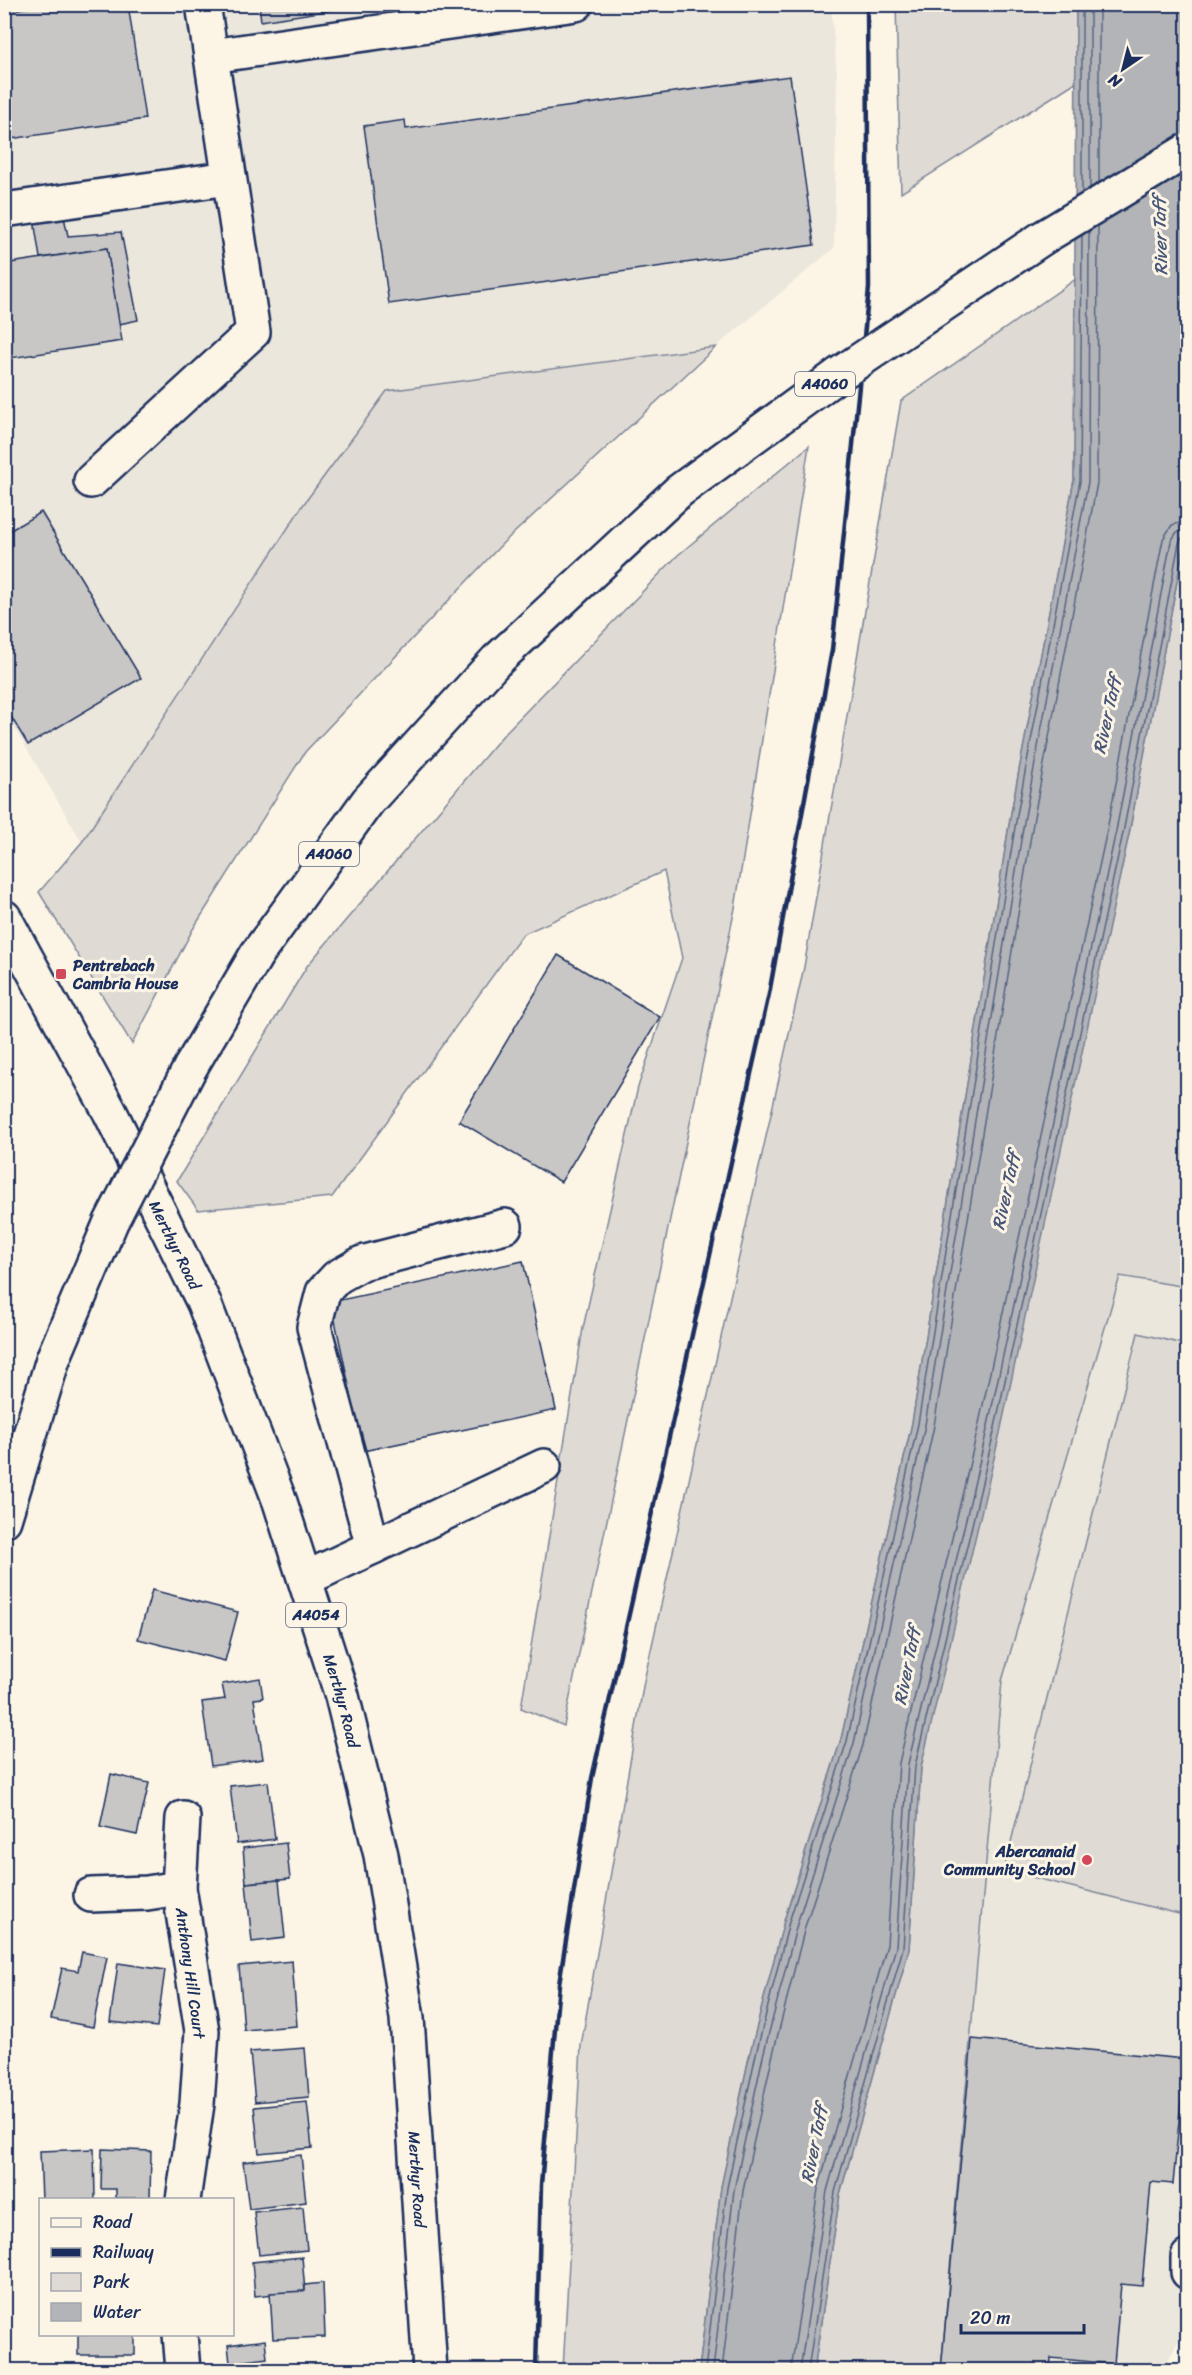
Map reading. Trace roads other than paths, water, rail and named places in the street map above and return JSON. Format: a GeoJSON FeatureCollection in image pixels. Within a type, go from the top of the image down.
{"type":"FeatureCollection","features":[{"type":"Feature","properties":{"kind":"main road"},"geometry":{"type":"LineString","coordinates":[[91,481],[253,332],[203,4]]}},
{"type":"Feature","properties":{"kind":"main road"},"geometry":{"type":"LineString","coordinates":[[211,56],[576,4]]}},
{"type":"Feature","properties":{"kind":"main road","name":"A4060"},"geometry":{"type":"LineString","coordinates":[[4,1520],[53,1359],[111,1222],[190,1068],[257,954],[368,801],[496,661],[689,484],[838,375],[1044,237],[1188,150]]}},
{"type":"Feature","properties":{"kind":"main road"},"geometry":{"type":"LineString","coordinates":[[4,210],[229,178]]}},
{"type":"Feature","properties":{"kind":"main road","name":"Merthyr Road"},"geometry":{"type":"LineString","coordinates":[[4,917],[110,1112],[204,1303],[280,1502],[342,1696],[381,1855],[407,2018],[430,2370]]}},
{"type":"Feature","properties":{"kind":"main road"},"geometry":{"type":"LineString","coordinates":[[373,1547],[314,1327],[323,1292],[337,1277],[362,1263],[505,1226]]}},
{"type":"Feature","properties":{"kind":"main road"},"geometry":{"type":"LineString","coordinates":[[305,1580],[544,1466]]}},
{"type":"Feature","properties":{"kind":"main road","name":"Anthony Hill Court"},"geometry":{"type":"LineString","coordinates":[[183,1818],[179,1888],[202,2031],[197,2104],[183,2198]]}},
{"type":"Feature","properties":{"kind":"main road"},"geometry":{"type":"LineString","coordinates":[[92,1895],[147,1893],[179,1888]]}},
{"type":"Feature","properties":{"kind":"main road"},"geometry":{"type":"LineString","coordinates":[[1188,2256],[1188,2271]]}},
{"type":"Feature","properties":{"kind":"main road"},"geometry":{"type":"LineString","coordinates":[[180,2336],[183,2370]]}},
{"type":"Feature","properties":{"kind":"water","name":"River Taff"},"geometry":{"type":"Polygon","coordinates":[[[1076,5],[1187,5],[1187,529],[1129,834],[1000,1433],[921,1767],[909,1949],[840,2194],[814,2370],[699,2370],[721,2187],[750,2053],[784,1921],[841,1739],[912,1423],[1011,813],[1074,480],[1076,5]]]}},
{"type":"Feature","properties":{"kind":"railway"},"geometry":{"type":"LineString","coordinates":[[536,2370],[541,2185],[559,1984],[592,1778],[769,994],[832,650],[869,288],[867,4]]}},
{"type":"Feature","properties":{"kind":"place","name":"Pentrebach Cambria House"},"geometry":{"type":"Point","coordinates":[61,974]}},
{"type":"Feature","properties":{"kind":"place","name":"Abercanaid Community School"},"geometry":{"type":"Point","coordinates":[1087,1860]}}]}
